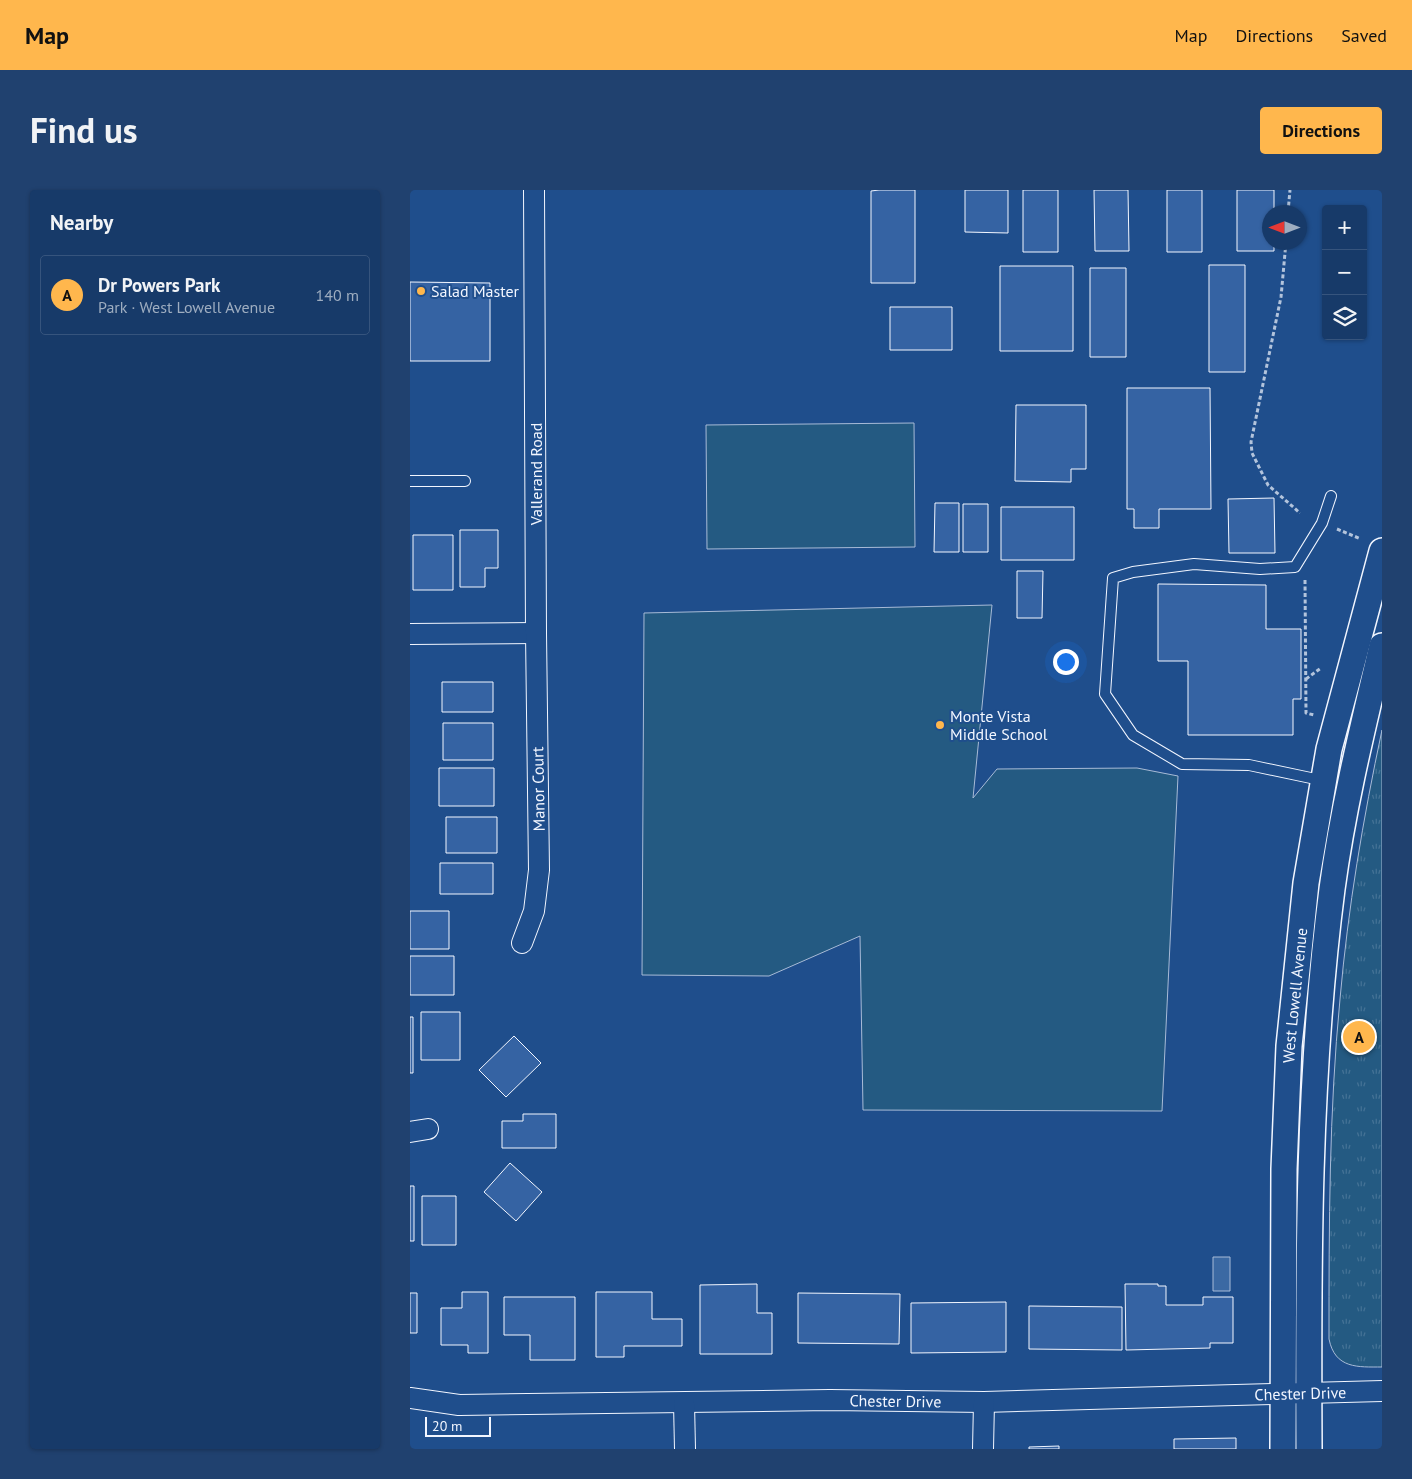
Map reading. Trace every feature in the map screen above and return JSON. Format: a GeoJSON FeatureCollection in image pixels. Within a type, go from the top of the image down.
{"type":"FeatureCollection","features":[{"type":"Feature","properties":{"kind":"street","name":"Vallerand Road"},"geometry":{"type":"LineString","coordinates":[[534,190],[536,633]]}},
{"type":"Feature","properties":{"kind":"street","name":"West Lowell Avenue"},"geometry":{"type":"LineString","coordinates":[[1310,1449],[1311,1170],[1316,1046],[1332,889],[1337,784],[1329,749],[1371,545]]}},
{"type":"Feature","properties":{"kind":"street"},"geometry":{"type":"LineString","coordinates":[[410,634],[536,633]]}},
{"type":"Feature","properties":{"kind":"street","name":"Manor Court"},"geometry":{"type":"LineString","coordinates":[[522,944],[534,911],[539,870],[536,633]]}},
{"type":"Feature","properties":{"kind":"street","name":"West Lowell Avenue"},"geometry":{"type":"LineString","coordinates":[[1283,1449],[1284,1169],[1289,1046],[1306,883],[1337,784],[1356,754],[1382,646]]}},
{"type":"Feature","properties":{"kind":"street","name":"Chester Drive"},"geometry":{"type":"LineString","coordinates":[[410,1398],[459,1405],[830,1400],[984,1402],[1382,1391]]}},
{"type":"Feature","properties":{"kind":"street"},"geometry":{"type":"LineString","coordinates":[[684,1402],[685,1449]]}},
{"type":"Feature","properties":{"kind":"street"},"geometry":{"type":"LineString","coordinates":[[983,1449],[984,1402]]}},
{"type":"Feature","properties":{"kind":"lane"},"geometry":{"type":"LineString","coordinates":[[410,481],[465,481]]}},
{"type":"Feature","properties":{"kind":"lane"},"geometry":{"type":"LineString","coordinates":[[1331,496],[1322,523],[1295,567],[1260,569],[1194,564],[1133,572],[1113,578],[1105,694],[1133,735],[1182,764],[1248,765],[1337,784]]}},
{"type":"Feature","properties":{"kind":"path"},"geometry":{"type":"LineString","coordinates":[[1289,205],[1290,190]]}},
{"type":"Feature","properties":{"kind":"path"},"geometry":{"type":"LineString","coordinates":[[1285,250],[1281,297],[1251,442],[1252,453],[1268,485],[1300,513]]}},
{"type":"Feature","properties":{"kind":"path"},"geometry":{"type":"LineString","coordinates":[[1337,529],[1371,545]]}},
{"type":"Feature","properties":{"kind":"path"},"geometry":{"type":"LineString","coordinates":[[1305,575],[1306,713],[1336,721]]}},
{"type":"Feature","properties":{"kind":"path"},"geometry":{"type":"LineString","coordinates":[[1306,679],[1313,672],[1321,668]]}},
{"type":"Feature","properties":{"kind":"green space"},"geometry":{"type":"Polygon","coordinates":[[[914,423],[915,547],[707,549],[706,425],[914,423]]]}},
{"type":"Feature","properties":{"kind":"green space"},"geometry":{"type":"Polygon","coordinates":[[[992,605],[973,798],[997,769],[1137,768],[1178,776],[1162,1111],[863,1110],[860,936],[769,976],[642,975],[644,613],[992,605]]]}},
{"type":"Feature","properties":{"kind":"green space"},"geometry":{"type":"Polygon","coordinates":[[[1382,730],[1382,1367],[1373,1367],[1356,1366],[1342,1361],[1336,1356],[1329,1339],[1330,1212],[1336,1041],[1343,965],[1357,864],[1382,730]]]}},
{"type":"Feature","properties":{"kind":"shaded area"},"geometry":{"type":"Polygon","coordinates":[[[1213,1257],[1230,1257],[1230,1291],[1213,1291],[1213,1257]]]}},
{"type":"Feature","properties":{"kind":"building"},"geometry":{"type":"Polygon","coordinates":[[[915,190],[915,283],[871,283],[871,191],[915,190]]]}},
{"type":"Feature","properties":{"kind":"building"},"geometry":{"type":"Polygon","coordinates":[[[965,190],[1008,190],[1008,233],[965,232],[965,190]]]}},
{"type":"Feature","properties":{"kind":"building"},"geometry":{"type":"Polygon","coordinates":[[[1023,190],[1058,190],[1058,252],[1023,252],[1023,190]]]}},
{"type":"Feature","properties":{"kind":"building"},"geometry":{"type":"Polygon","coordinates":[[[1094,190],[1128,190],[1129,251],[1095,251],[1094,190]]]}},
{"type":"Feature","properties":{"kind":"building"},"geometry":{"type":"Polygon","coordinates":[[[1167,190],[1202,190],[1202,252],[1167,252],[1167,190]]]}},
{"type":"Feature","properties":{"kind":"building"},"geometry":{"type":"Polygon","coordinates":[[[1237,190],[1274,190],[1274,205],[1262,205],[1262,250],[1274,251],[1237,251],[1237,190]]]}},
{"type":"Feature","properties":{"kind":"building"},"geometry":{"type":"Polygon","coordinates":[[[1209,265],[1245,265],[1245,372],[1209,372],[1209,265]]]}},
{"type":"Feature","properties":{"kind":"building"},"geometry":{"type":"Polygon","coordinates":[[[1000,266],[1073,266],[1073,351],[1000,351],[1000,266]]]}},
{"type":"Feature","properties":{"kind":"building"},"geometry":{"type":"Polygon","coordinates":[[[1090,268],[1126,268],[1126,357],[1090,357],[1090,268]]]}},
{"type":"Feature","properties":{"kind":"building"},"geometry":{"type":"Polygon","coordinates":[[[410,282],[490,283],[490,361],[410,361],[410,282]]]}},
{"type":"Feature","properties":{"kind":"building"},"geometry":{"type":"Polygon","coordinates":[[[890,307],[952,307],[952,350],[890,350],[890,307]]]}},
{"type":"Feature","properties":{"kind":"building"},"geometry":{"type":"Polygon","coordinates":[[[1127,388],[1210,388],[1211,509],[1159,509],[1159,528],[1134,528],[1134,509],[1127,509],[1127,388]]]}},
{"type":"Feature","properties":{"kind":"building"},"geometry":{"type":"Polygon","coordinates":[[[1016,405],[1086,405],[1086,469],[1071,469],[1071,482],[1015,481],[1016,405]]]}},
{"type":"Feature","properties":{"kind":"building"},"geometry":{"type":"Polygon","coordinates":[[[1274,498],[1275,553],[1229,553],[1228,499],[1274,498]]]}},
{"type":"Feature","properties":{"kind":"building"},"geometry":{"type":"Polygon","coordinates":[[[935,503],[959,503],[959,552],[934,552],[935,503]]]}},
{"type":"Feature","properties":{"kind":"building"},"geometry":{"type":"Polygon","coordinates":[[[963,504],[988,504],[988,552],[963,552],[963,504]]]}},
{"type":"Feature","properties":{"kind":"building"},"geometry":{"type":"Polygon","coordinates":[[[1001,507],[1074,507],[1074,560],[1001,560],[1001,507]]]}},
{"type":"Feature","properties":{"kind":"building"},"geometry":{"type":"Polygon","coordinates":[[[460,530],[498,530],[498,568],[485,568],[485,587],[460,587],[460,530]]]}},
{"type":"Feature","properties":{"kind":"building"},"geometry":{"type":"Polygon","coordinates":[[[413,535],[453,535],[453,590],[413,590],[413,535]]]}},
{"type":"Feature","properties":{"kind":"building"},"geometry":{"type":"Polygon","coordinates":[[[1017,571],[1043,571],[1042,618],[1017,618],[1017,571]]]}},
{"type":"Feature","properties":{"kind":"building"},"geometry":{"type":"Polygon","coordinates":[[[1158,584],[1266,585],[1266,629],[1301,629],[1301,699],[1293,699],[1293,735],[1188,735],[1188,661],[1158,661],[1158,584]]]}},
{"type":"Feature","properties":{"kind":"building"},"geometry":{"type":"Polygon","coordinates":[[[442,682],[493,682],[493,712],[442,712],[442,682]]]}},
{"type":"Feature","properties":{"kind":"building"},"geometry":{"type":"Polygon","coordinates":[[[443,723],[493,723],[493,760],[443,760],[443,723]]]}},
{"type":"Feature","properties":{"kind":"building"},"geometry":{"type":"Polygon","coordinates":[[[439,768],[494,768],[494,806],[439,806],[439,768]]]}},
{"type":"Feature","properties":{"kind":"building"},"geometry":{"type":"Polygon","coordinates":[[[446,817],[497,817],[497,853],[446,853],[446,817]]]}},
{"type":"Feature","properties":{"kind":"building"},"geometry":{"type":"Polygon","coordinates":[[[440,863],[493,863],[493,894],[440,894],[440,863]]]}},
{"type":"Feature","properties":{"kind":"building"},"geometry":{"type":"Polygon","coordinates":[[[410,911],[449,911],[449,949],[410,949],[410,911]]]}},
{"type":"Feature","properties":{"kind":"building"},"geometry":{"type":"Polygon","coordinates":[[[410,956],[454,956],[454,995],[410,995],[410,956]]]}},
{"type":"Feature","properties":{"kind":"building"},"geometry":{"type":"Polygon","coordinates":[[[421,1012],[460,1012],[460,1060],[421,1060],[421,1012]]]}},
{"type":"Feature","properties":{"kind":"building"},"geometry":{"type":"Polygon","coordinates":[[[410,1017],[413,1017],[413,1073],[410,1073],[410,1017]]]}},
{"type":"Feature","properties":{"kind":"building"},"geometry":{"type":"Polygon","coordinates":[[[514,1036],[541,1063],[506,1097],[479,1070],[514,1036]]]}},
{"type":"Feature","properties":{"kind":"building"},"geometry":{"type":"Polygon","coordinates":[[[523,1114],[556,1114],[556,1148],[502,1148],[502,1121],[523,1121],[523,1114]]]}},
{"type":"Feature","properties":{"kind":"building"},"geometry":{"type":"Polygon","coordinates":[[[510,1163],[542,1192],[516,1221],[484,1192],[510,1163]]]}},
{"type":"Feature","properties":{"kind":"building"},"geometry":{"type":"Polygon","coordinates":[[[410,1186],[414,1186],[414,1241],[410,1241],[410,1186]]]}},
{"type":"Feature","properties":{"kind":"building"},"geometry":{"type":"Polygon","coordinates":[[[422,1196],[456,1196],[456,1245],[422,1245],[422,1196]]]}},
{"type":"Feature","properties":{"kind":"building"},"geometry":{"type":"Polygon","coordinates":[[[757,1284],[757,1313],[772,1313],[772,1354],[700,1354],[700,1285],[757,1284]]]}},
{"type":"Feature","properties":{"kind":"building"},"geometry":{"type":"Polygon","coordinates":[[[1125,1284],[1158,1284],[1158,1286],[1166,1286],[1166,1305],[1203,1305],[1203,1297],[1233,1297],[1233,1343],[1210,1343],[1210,1348],[1126,1350],[1125,1284]]]}},
{"type":"Feature","properties":{"kind":"building"},"geometry":{"type":"Polygon","coordinates":[[[462,1292],[488,1292],[488,1353],[468,1353],[468,1345],[441,1345],[441,1308],[462,1308],[462,1292]]]}},
{"type":"Feature","properties":{"kind":"building"},"geometry":{"type":"Polygon","coordinates":[[[596,1292],[652,1292],[652,1319],[682,1319],[682,1346],[624,1346],[624,1357],[596,1357],[596,1292]]]}},
{"type":"Feature","properties":{"kind":"building"},"geometry":{"type":"Polygon","coordinates":[[[410,1293],[417,1293],[417,1333],[410,1333],[410,1293]]]}},
{"type":"Feature","properties":{"kind":"building"},"geometry":{"type":"Polygon","coordinates":[[[798,1293],[900,1294],[899,1344],[798,1343],[798,1293]]]}},
{"type":"Feature","properties":{"kind":"building"},"geometry":{"type":"Polygon","coordinates":[[[504,1297],[575,1297],[575,1360],[530,1360],[530,1335],[504,1335],[504,1297]]]}},
{"type":"Feature","properties":{"kind":"building"},"geometry":{"type":"Polygon","coordinates":[[[1006,1302],[1006,1352],[911,1353],[911,1303],[1006,1302]]]}},
{"type":"Feature","properties":{"kind":"building"},"geometry":{"type":"Polygon","coordinates":[[[1029,1306],[1122,1307],[1122,1350],[1029,1349],[1029,1306]]]}},
{"type":"Feature","properties":{"kind":"building"},"geometry":{"type":"Polygon","coordinates":[[[1236,1438],[1236,1449],[1174,1449],[1174,1439],[1236,1438]]]}},
{"type":"Feature","properties":{"kind":"building"},"geometry":{"type":"Polygon","coordinates":[[[1059,1446],[1059,1449],[1029,1449],[1029,1447],[1059,1446]]]}},
{"type":"Feature","properties":{"kind":"place","name":"Salad Master"},"geometry":{"type":"Point","coordinates":[421,291]}},
{"type":"Feature","properties":{"kind":"place","name":"Monte Vista Middle School"},"geometry":{"type":"Point","coordinates":[940,725]}},
{"type":"Feature","properties":{"kind":"place","name":"Dr Powers Park"},"geometry":{"type":"Point","coordinates":[1359,1037]}}]}
